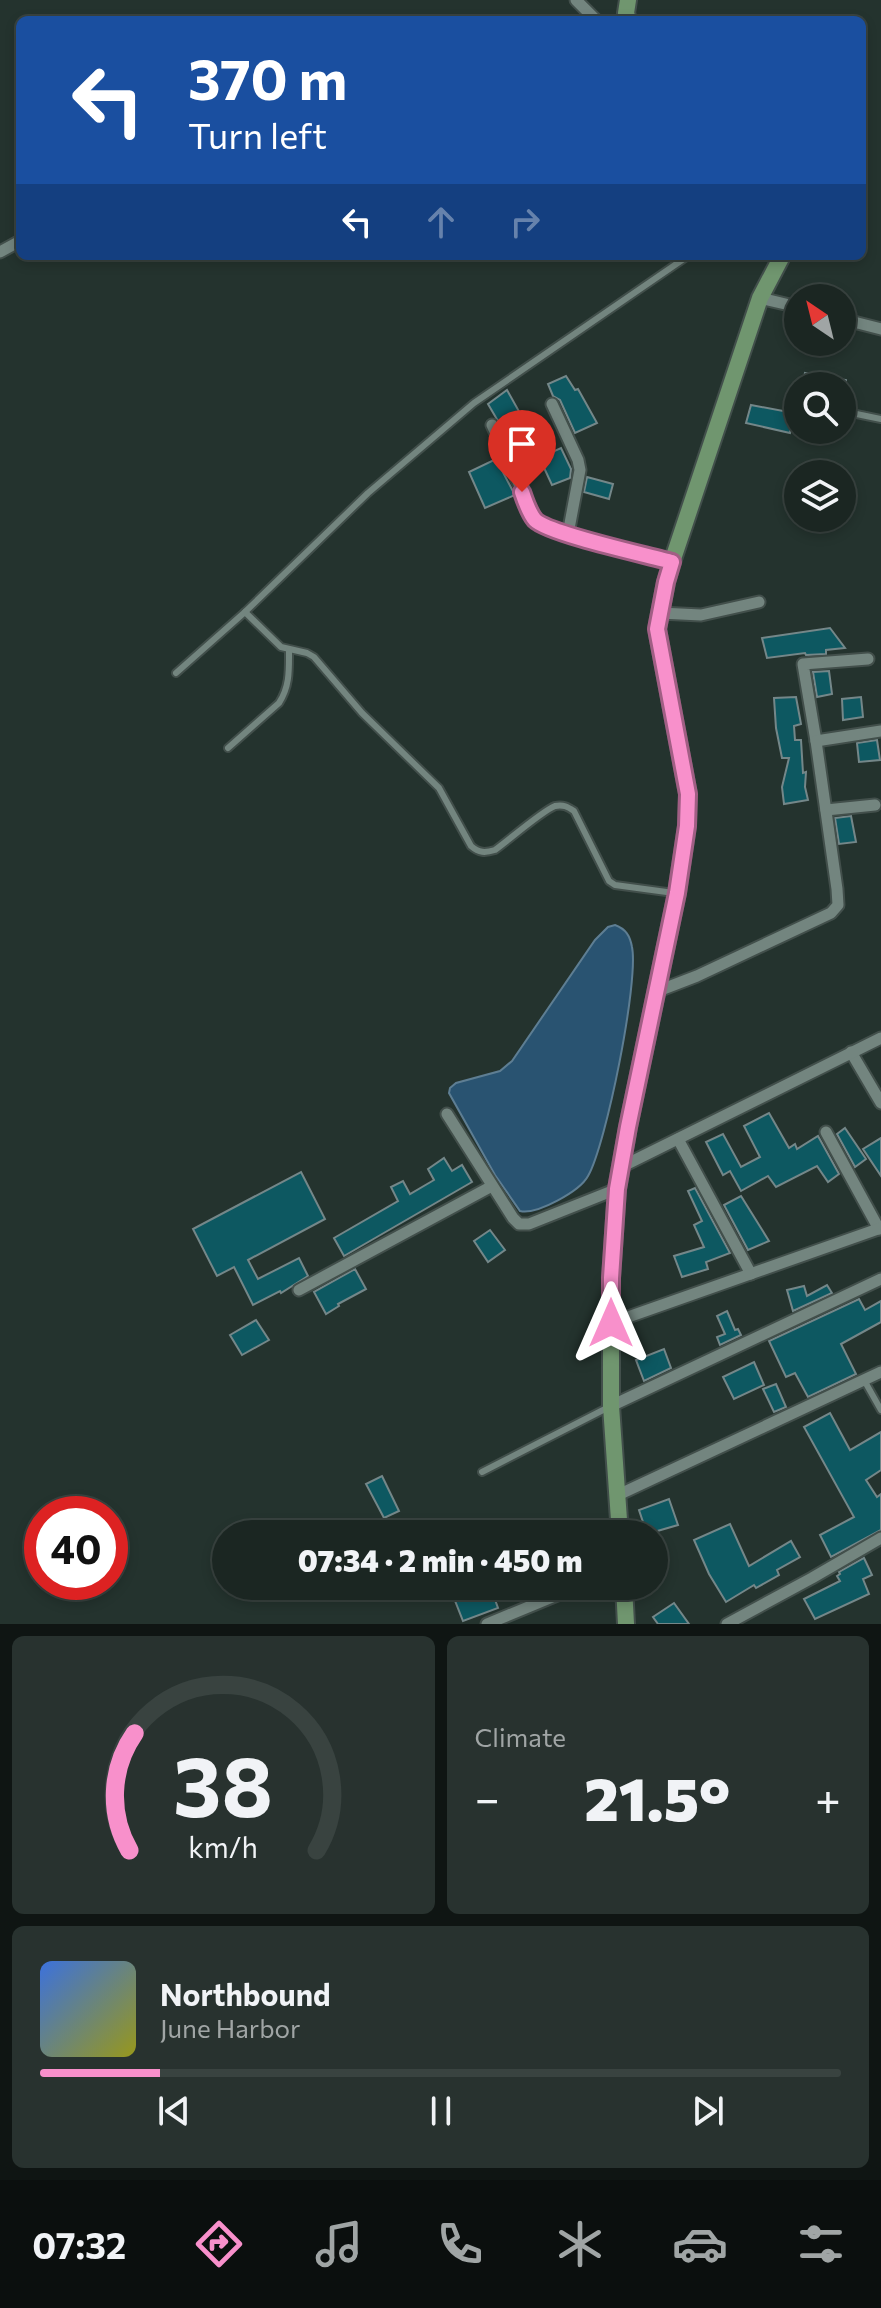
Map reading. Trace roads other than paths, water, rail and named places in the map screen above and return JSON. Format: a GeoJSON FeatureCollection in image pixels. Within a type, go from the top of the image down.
{"type":"FeatureCollection","features":[{"type":"Feature","properties":{"kind":"street"},"geometry":{"type":"LineString","coordinates":[[576,0],[592,16]]}},
{"type":"Feature","properties":{"kind":"street"},"geometry":{"type":"LineString","coordinates":[[619,1520],[611,1406],[611,1278],[617,1189],[677,893],[687,826],[688,794],[657,629],[672,562],[760,298],[780,260]]}},
{"type":"Feature","properties":{"kind":"street"},"geometry":{"type":"LineString","coordinates":[[760,298],[784,304]]}},
{"type":"Feature","properties":{"kind":"street"},"geometry":{"type":"LineString","coordinates":[[856,323],[881,329]]}},
{"type":"Feature","properties":{"kind":"street"},"geometry":{"type":"LineString","coordinates":[[552,404],[580,470],[568,534]]}},
{"type":"Feature","properties":{"kind":"street"},"geometry":{"type":"LineString","coordinates":[[492,425],[536,521],[568,534],[672,562]]}},
{"type":"Feature","properties":{"kind":"street"},"geometry":{"type":"LineString","coordinates":[[660,613],[701,615],[759,602]]}},
{"type":"Feature","properties":{"kind":"street"},"geometry":{"type":"LineString","coordinates":[[658,991],[831,913],[838,905],[803,664],[868,659]]}},
{"type":"Feature","properties":{"kind":"street"},"geometry":{"type":"LineString","coordinates":[[816,741],[881,731]]}},
{"type":"Feature","properties":{"kind":"street"},"geometry":{"type":"LineString","coordinates":[[826,810],[875,805]]}},
{"type":"Feature","properties":{"kind":"street"},"geometry":{"type":"LineString","coordinates":[[621,1167],[881,1038]]}},
{"type":"Feature","properties":{"kind":"street"},"geometry":{"type":"LineString","coordinates":[[851,1052],[881,1103]]}},
{"type":"Feature","properties":{"kind":"street"},"geometry":{"type":"LineString","coordinates":[[447,1114],[519,1224],[529,1224],[617,1189]]}},
{"type":"Feature","properties":{"kind":"street"},"geometry":{"type":"LineString","coordinates":[[611,1323],[880,1229],[826,1132]]}},
{"type":"Feature","properties":{"kind":"street"},"geometry":{"type":"LineString","coordinates":[[678,1139],[751,1274]]}},
{"type":"Feature","properties":{"kind":"street"},"geometry":{"type":"LineString","coordinates":[[299,1290],[492,1186]]}},
{"type":"Feature","properties":{"kind":"street"},"geometry":{"type":"LineString","coordinates":[[611,1406],[881,1279]]}},
{"type":"Feature","properties":{"kind":"street"},"geometry":{"type":"LineString","coordinates":[[618,1495],[881,1372]]}},
{"type":"Feature","properties":{"kind":"street"},"geometry":{"type":"LineString","coordinates":[[727,1624],[881,1538]]}},
{"type":"Feature","properties":{"kind":"street"},"geometry":{"type":"LineString","coordinates":[[487,1624],[545,1600]]}},
{"type":"Feature","properties":{"kind":"street"},"geometry":{"type":"LineString","coordinates":[[625,1600],[626,1624]]}},
{"type":"Feature","properties":{"kind":"lane"},"geometry":{"type":"LineString","coordinates":[[176,673],[245,612],[368,493],[474,403],[682,260]]}},
{"type":"Feature","properties":{"kind":"lane"},"geometry":{"type":"LineString","coordinates":[[856,414],[881,419]]}},
{"type":"Feature","properties":{"kind":"lane"},"geometry":{"type":"LineString","coordinates":[[245,612],[281,647],[314,657],[362,713],[432,781],[471,846],[478,851],[495,850],[556,806],[563,805],[574,811],[609,881],[615,885],[677,893]]}},
{"type":"Feature","properties":{"kind":"lane"},"geometry":{"type":"LineString","coordinates":[[228,748],[279,703],[289,682],[289,650]]}},
{"type":"Feature","properties":{"kind":"lane"},"geometry":{"type":"LineString","coordinates":[[864,1380],[881,1410]]}},
{"type":"Feature","properties":{"kind":"lane"},"geometry":{"type":"LineString","coordinates":[[482,1472],[611,1406]]}},
{"type":"Feature","properties":{"kind":"water"},"geometry":{"type":"Polygon","coordinates":[[[615,925],[625,931],[631,943],[631,993],[612,1099],[595,1159],[588,1176],[567,1195],[547,1206],[520,1211],[495,1175],[449,1093],[450,1088],[456,1083],[500,1071],[512,1061],[595,940],[608,927],[615,925]]]}}]}
